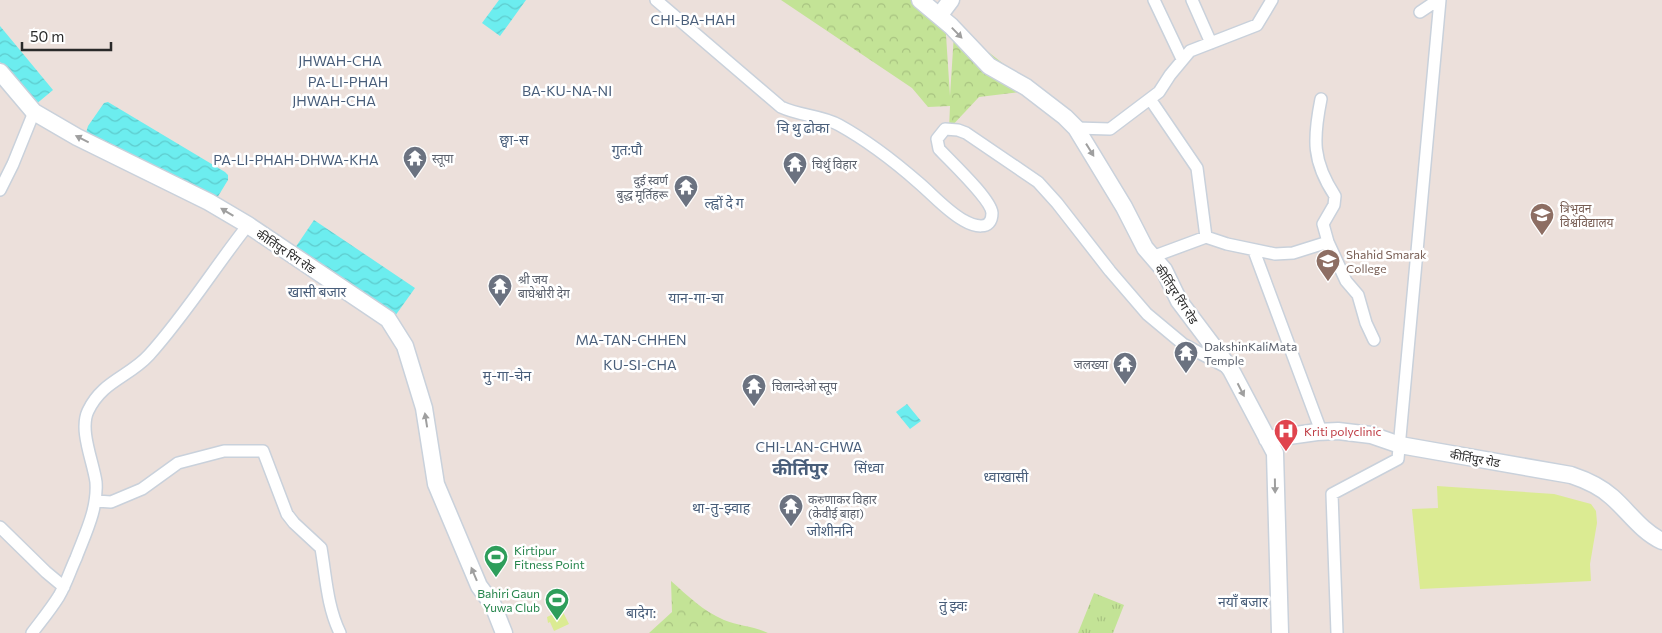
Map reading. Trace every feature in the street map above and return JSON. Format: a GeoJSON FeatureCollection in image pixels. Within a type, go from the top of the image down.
{"type":"FeatureCollection","features":[{"type":"Feature","properties":{"kind":"street"},"geometry":{"type":"LineString","coordinates":[[656,0],[781,107],[840,125],[894,161],[961,219],[975,227],[980,227],[990,220],[992,216],[990,208],[982,196],[939,149],[937,139],[945,129],[966,133],[1038,182],[1147,314],[1183,344],[1231,370]]}},
{"type":"Feature","properties":{"kind":"street","name":"कीर्तिपुर रिंग रोड"},"geometry":{"type":"LineString","coordinates":[[920,0],[939,16],[989,66],[1026,86],[1076,128],[1124,207],[1145,248],[1164,270],[1179,301],[1231,370],[1274,453],[1280,633]]}},
{"type":"Feature","properties":{"kind":"street"},"geometry":{"type":"LineString","coordinates":[[939,16],[950,0]]}},
{"type":"Feature","properties":{"kind":"street"},"geometry":{"type":"LineString","coordinates":[[1154,0],[1182,59]]}},
{"type":"Feature","properties":{"kind":"street"},"geometry":{"type":"LineString","coordinates":[[1192,0],[1211,43]]}},
{"type":"Feature","properties":{"kind":"street"},"geometry":{"type":"LineString","coordinates":[[1256,25],[1262,0]]}},
{"type":"Feature","properties":{"kind":"street"},"geometry":{"type":"LineString","coordinates":[[1076,128],[1110,129],[1159,92],[1182,59],[1190,51],[1256,25],[1272,0]]}},
{"type":"Feature","properties":{"kind":"street"},"geometry":{"type":"LineString","coordinates":[[1420,12],[1439,0]]}},
{"type":"Feature","properties":{"kind":"street"},"geometry":{"type":"LineString","coordinates":[[1337,633],[1332,494],[1398,459],[1439,0]]}},
{"type":"Feature","properties":{"kind":"street","name":"कीर्तिपुर रिंग रोड"},"geometry":{"type":"LineString","coordinates":[[0,72],[34,112],[77,137],[209,202],[248,225],[388,319],[404,346],[424,408],[436,484],[479,586],[493,605],[504,633]]}},
{"type":"Feature","properties":{"kind":"street"},"geometry":{"type":"LineString","coordinates":[[1150,99],[1197,168],[1206,237]]}},
{"type":"Feature","properties":{"kind":"street"},"geometry":{"type":"LineString","coordinates":[[1321,99],[1316,123],[1318,164],[1335,196],[1334,205],[1323,224],[1328,242],[1346,280],[1358,295],[1366,323],[1374,340]]}},
{"type":"Feature","properties":{"kind":"street"},"geometry":{"type":"LineString","coordinates":[[0,190],[13,164],[34,112]]}},
{"type":"Feature","properties":{"kind":"street"},"geometry":{"type":"LineString","coordinates":[[32,633],[64,587],[96,502],[96,481],[85,424],[87,412],[97,395],[111,382],[141,363],[170,332],[223,256],[248,225]]}},
{"type":"Feature","properties":{"kind":"street"},"geometry":{"type":"LineString","coordinates":[[1152,257],[1206,237],[1228,244],[1275,254],[1293,253],[1328,242]]}},
{"type":"Feature","properties":{"kind":"street"},"geometry":{"type":"LineString","coordinates":[[1254,250],[1322,431]]}},
{"type":"Feature","properties":{"kind":"street","name":"कीर्तिपुर रोड"},"geometry":{"type":"LineString","coordinates":[[1267,439],[1322,431],[1338,431],[1371,435],[1400,445],[1571,474],[1596,484],[1611,496],[1645,531],[1662,541]]}},
{"type":"Feature","properties":{"kind":"street"},"geometry":{"type":"LineString","coordinates":[[96,502],[111,502],[142,489],[178,463],[224,450],[263,451],[287,514],[321,548],[333,620],[340,633]]}},
{"type":"Feature","properties":{"kind":"street"},"geometry":{"type":"LineString","coordinates":[[0,526],[46,572],[64,587]]}},
{"type":"Feature","properties":{"kind":"green space"},"geometry":{"type":"Polygon","coordinates":[[[781,0],[928,0],[954,23],[946,35],[950,96],[954,34],[959,29],[1037,90],[979,97],[949,129],[950,106],[928,107],[912,88],[781,0]]]}},
{"type":"Feature","properties":{"kind":"green space"},"geometry":{"type":"Polygon","coordinates":[[[1437,486],[1554,494],[1591,504],[1596,511],[1597,523],[1590,564],[1591,581],[1420,589],[1412,509],[1438,508],[1437,486]]]}},
{"type":"Feature","properties":{"kind":"green space"},"geometry":{"type":"Polygon","coordinates":[[[671,581],[696,603],[716,616],[729,622],[768,633],[649,633],[672,612],[671,581]]]}},
{"type":"Feature","properties":{"kind":"green space"},"geometry":{"type":"Polygon","coordinates":[[[1094,593],[1124,605],[1113,633],[1078,633],[1094,593]]]}},
{"type":"Feature","properties":{"kind":"green space","name":"Bahiri Gaun Yuwa Club"},"geometry":{"type":"Polygon","coordinates":[[[562,610],[569,624],[554,631],[550,622],[548,623],[547,617],[562,610]]]}},
{"type":"Feature","properties":{"kind":"water"},"geometry":{"type":"Polygon","coordinates":[[[499,0],[526,0],[500,36],[482,23],[499,0]]]}},
{"type":"Feature","properties":{"kind":"water"},"geometry":{"type":"Polygon","coordinates":[[[0,26],[53,90],[35,105],[0,62],[0,26]]]}},
{"type":"Feature","properties":{"kind":"water"},"geometry":{"type":"Polygon","coordinates":[[[108,102],[225,172],[228,175],[228,180],[217,198],[86,133],[88,126],[104,103],[108,102]]]}},
{"type":"Feature","properties":{"kind":"water"},"geometry":{"type":"Polygon","coordinates":[[[314,220],[415,288],[395,316],[295,248],[314,220]]]}},
{"type":"Feature","properties":{"kind":"water"},"geometry":{"type":"Polygon","coordinates":[[[907,404],[921,421],[910,429],[896,412],[907,404]]]}},
{"type":"Feature","properties":{"kind":"place","name":"स्तूपा"},"geometry":{"type":"Point","coordinates":[415,179]}},
{"type":"Feature","properties":{"kind":"place","name":"चिर्थु विहार"},"geometry":{"type":"Point","coordinates":[795,185]}},
{"type":"Feature","properties":{"kind":"place","name":"दुई स्वर्ण बुद्ध मूर्तिहरू"},"geometry":{"type":"Point","coordinates":[686,208]}},
{"type":"Feature","properties":{"kind":"place","name":"त्रिभुवन विश्वविद्यालय"},"geometry":{"type":"Point","coordinates":[1542,236]}},
{"type":"Feature","properties":{"kind":"place","name":"Shahid Smarak College"},"geometry":{"type":"Point","coordinates":[1328,282]}},
{"type":"Feature","properties":{"kind":"place","name":"श्री जय बाघेश्वोरी देग"},"geometry":{"type":"Point","coordinates":[500,307]}},
{"type":"Feature","properties":{"kind":"place","name":"DakshinKaliMata Temple"},"geometry":{"type":"Point","coordinates":[1186,374]}},
{"type":"Feature","properties":{"kind":"place","name":"जलख्या"},"geometry":{"type":"Point","coordinates":[1125,385]}},
{"type":"Feature","properties":{"kind":"place","name":"चिलान्देओ स्तूप"},"geometry":{"type":"Point","coordinates":[754,407]}},
{"type":"Feature","properties":{"kind":"place","name":"Kriti polyclinic"},"geometry":{"type":"Point","coordinates":[1286,452]}},
{"type":"Feature","properties":{"kind":"place","name":"करुणाकर विहार (केवीई बाहा)"},"geometry":{"type":"Point","coordinates":[791,527]}},
{"type":"Feature","properties":{"kind":"place","name":"Kirtipur Fitness Point"},"geometry":{"type":"Point","coordinates":[496,578]}},
{"type":"Feature","properties":{"kind":"place","name":"Bahiri Gaun Yuwa Club"},"geometry":{"type":"Point","coordinates":[557,621]}},
{"type":"Feature","properties":{"kind":"district","name":"CHI-BA-HAH"},"geometry":{"type":"Point","coordinates":[693,19]}},
{"type":"Feature","properties":{"kind":"district","name":"JHWAH-CHA"},"geometry":{"type":"Point","coordinates":[340,60]}},
{"type":"Feature","properties":{"kind":"district","name":"PA-LI-PHAH"},"geometry":{"type":"Point","coordinates":[348,81]}},
{"type":"Feature","properties":{"kind":"district","name":"BA-KU-NA-NI"},"geometry":{"type":"Point","coordinates":[567,90]}},
{"type":"Feature","properties":{"kind":"district","name":"JHWAH-CHA"},"geometry":{"type":"Point","coordinates":[334,100]}},
{"type":"Feature","properties":{"kind":"district","name":"चि थु ढोका"},"geometry":{"type":"Point","coordinates":[803,127]}},
{"type":"Feature","properties":{"kind":"district","name":"छ्वा-स"},"geometry":{"type":"Point","coordinates":[514,139]}},
{"type":"Feature","properties":{"kind":"district","name":"गुत:पौ"},"geometry":{"type":"Point","coordinates":[627,149]}},
{"type":"Feature","properties":{"kind":"district","name":"PA-LI-PHAH-DHWA-KHA"},"geometry":{"type":"Point","coordinates":[296,159]}},
{"type":"Feature","properties":{"kind":"district","name":"ल्ह्वों दे ग"},"geometry":{"type":"Point","coordinates":[724,202]}},
{"type":"Feature","properties":{"kind":"district","name":"खासी बजार"},"geometry":{"type":"Point","coordinates":[317,291]}},
{"type":"Feature","properties":{"kind":"district","name":"यान-गा-चा"},"geometry":{"type":"Point","coordinates":[696,297]}},
{"type":"Feature","properties":{"kind":"district","name":"MA-TAN-CHHEN"},"geometry":{"type":"Point","coordinates":[631,339]}},
{"type":"Feature","properties":{"kind":"district","name":"KU-SI-CHA"},"geometry":{"type":"Point","coordinates":[640,364]}},
{"type":"Feature","properties":{"kind":"district","name":"मु-गा-चेन"},"geometry":{"type":"Point","coordinates":[507,375]}},
{"type":"Feature","properties":{"kind":"district","name":"CHI-LAN-CHWA"},"geometry":{"type":"Point","coordinates":[809,446]}},
{"type":"Feature","properties":{"kind":"district","name":"सिंध्वा"},"geometry":{"type":"Point","coordinates":[869,467]}},
{"type":"Feature","properties":{"kind":"district","name":"कीर्तिपुर"},"geometry":{"type":"Point","coordinates":[800,468]}},
{"type":"Feature","properties":{"kind":"district","name":"ध्वाखासी"},"geometry":{"type":"Point","coordinates":[1006,476]}},
{"type":"Feature","properties":{"kind":"district","name":"था-तु-झ्वाह"},"geometry":{"type":"Point","coordinates":[721,507]}},
{"type":"Feature","properties":{"kind":"district","name":"जोशीननि"},"geometry":{"type":"Point","coordinates":[830,530]}},
{"type":"Feature","properties":{"kind":"district","name":"नयाँ बजार"},"geometry":{"type":"Point","coordinates":[1243,601]}},
{"type":"Feature","properties":{"kind":"district","name":"तुं झ्वः"},"geometry":{"type":"Point","coordinates":[953,605]}},
{"type":"Feature","properties":{"kind":"district","name":"बादेग:"},"geometry":{"type":"Point","coordinates":[641,612]}}]}
